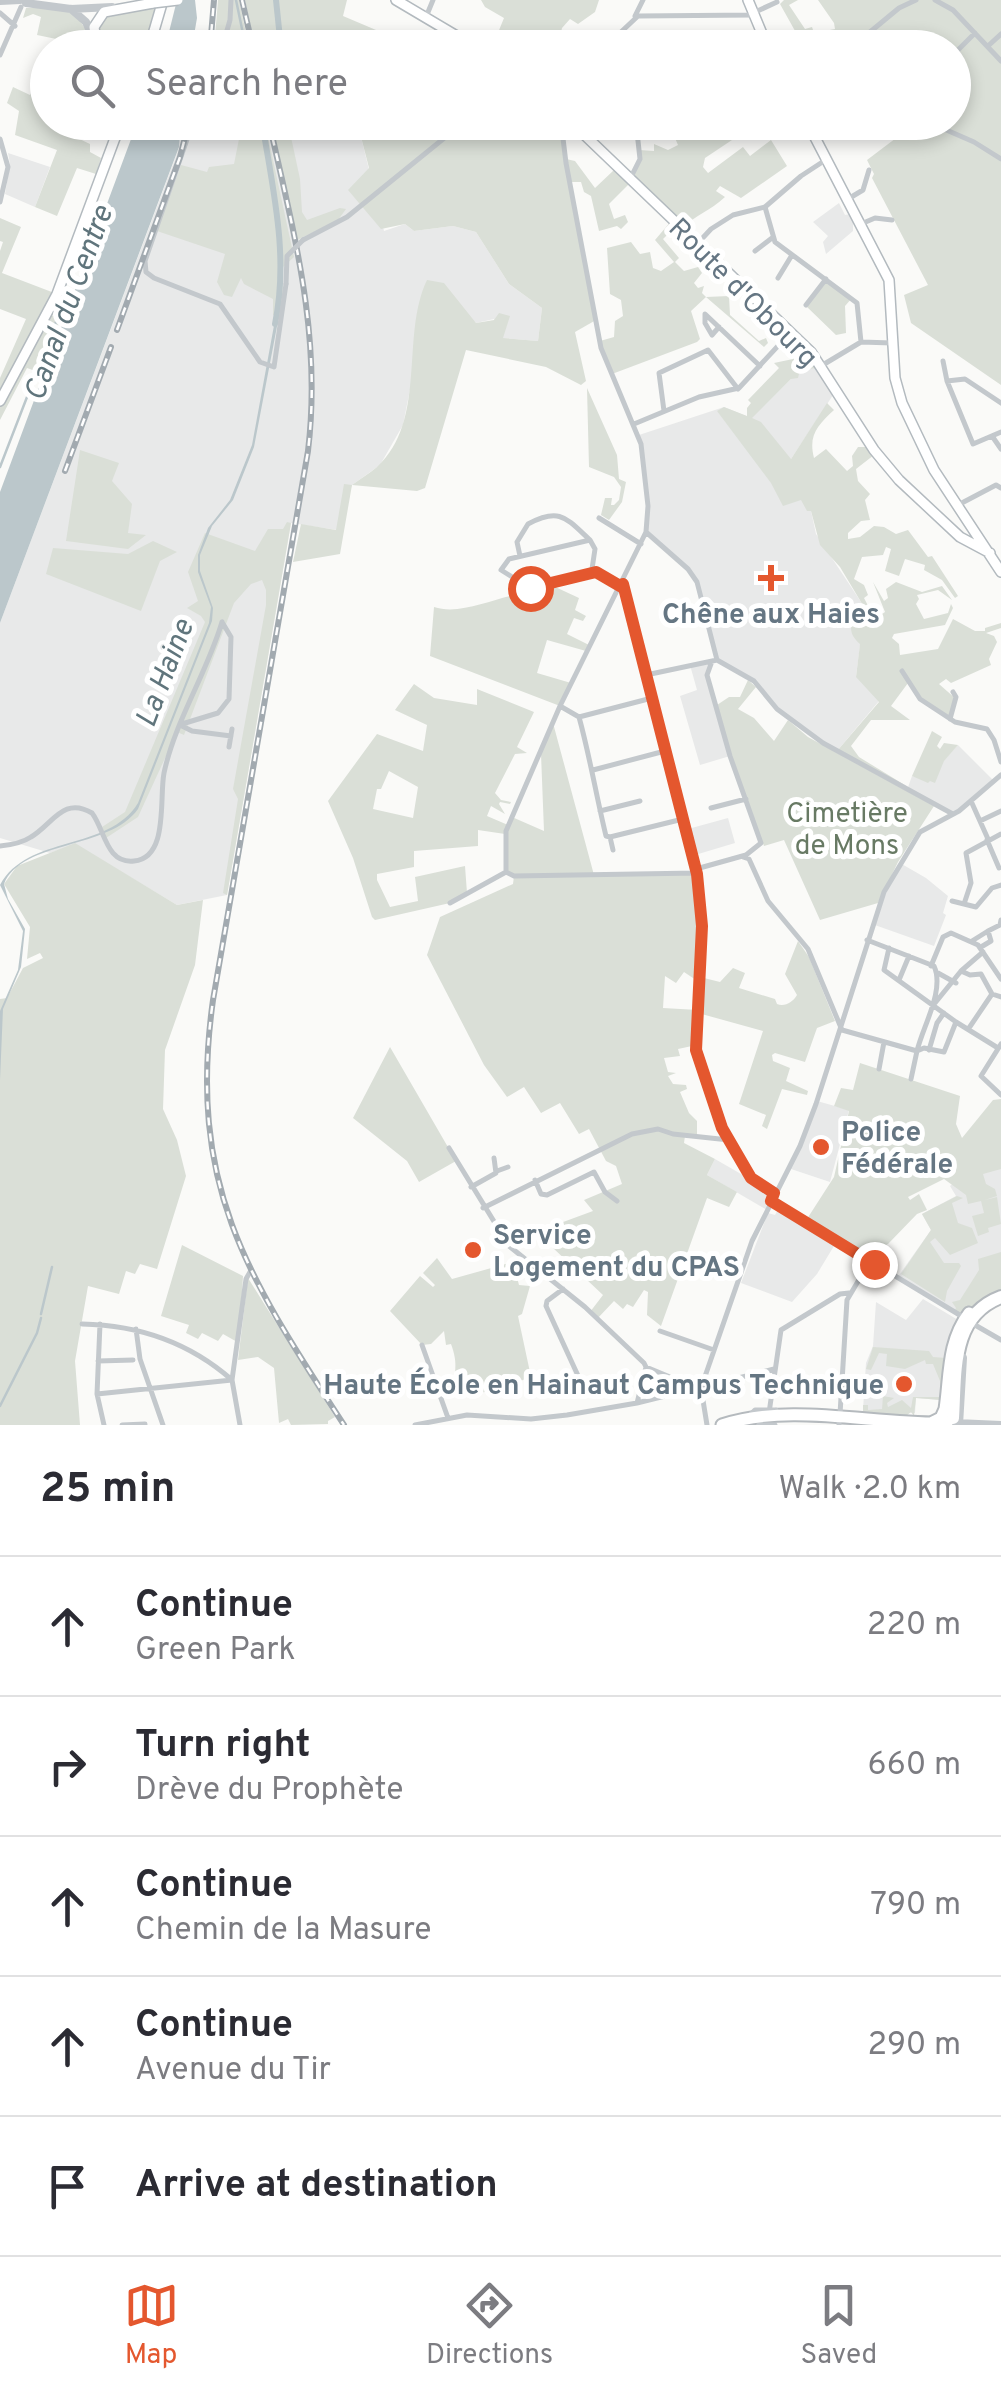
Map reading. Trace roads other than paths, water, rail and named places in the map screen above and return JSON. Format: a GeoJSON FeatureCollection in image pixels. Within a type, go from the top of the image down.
{"type":"FeatureCollection","features":[{"type":"Feature","properties":{"kind":"highway"},"geometry":{"type":"LineString","coordinates":[[953,1420],[960,1339],[980,1308],[1001,1297]]}},
{"type":"Feature","properties":{"kind":"highway"},"geometry":{"type":"LineString","coordinates":[[978,1304],[1001,1297]]}},
{"type":"Feature","properties":{"kind":"main road"},"geometry":{"type":"LineString","coordinates":[[95,30],[106,10],[178,0]]}},
{"type":"Feature","properties":{"kind":"main road"},"geometry":{"type":"LineString","coordinates":[[396,0],[447,30]]}},
{"type":"Feature","properties":{"kind":"main road"},"geometry":{"type":"LineString","coordinates":[[155,30],[158,2]]}},
{"type":"Feature","properties":{"kind":"main road"},"geometry":{"type":"LineString","coordinates":[[0,402],[57,294],[114,140]]}},
{"type":"Feature","properties":{"kind":"main road","name":"Route d'Obourg"},"geometry":{"type":"LineString","coordinates":[[584,140],[791,333],[821,366],[891,472],[960,536],[990,553]]}},
{"type":"Feature","properties":{"kind":"main road"},"geometry":{"type":"LineString","coordinates":[[817,140],[890,285],[900,398],[934,470],[1001,572]]}},
{"type":"Feature","properties":{"kind":"main road"},"geometry":{"type":"LineString","coordinates":[[967,1323],[978,1304]]}},
{"type":"Feature","properties":{"kind":"main road"},"geometry":{"type":"LineString","coordinates":[[928,1424],[944,1413],[956,1373]]}},
{"type":"Feature","properties":{"kind":"main road"},"geometry":{"type":"LineString","coordinates":[[742,1419],[869,1425]]}},
{"type":"Feature","properties":{"kind":"main road"},"geometry":{"type":"LineString","coordinates":[[722,1425],[742,1419],[928,1424],[953,1420]]}},
{"type":"Feature","properties":{"kind":"street"},"geometry":{"type":"LineString","coordinates":[[227,30],[231,0]]}},
{"type":"Feature","properties":{"kind":"street"},"geometry":{"type":"LineString","coordinates":[[426,18],[433,0]]}},
{"type":"Feature","properties":{"kind":"street"},"geometry":{"type":"LineString","coordinates":[[621,30],[643,0]]}},
{"type":"Feature","properties":{"kind":"street"},"geometry":{"type":"LineString","coordinates":[[872,30],[899,8],[916,0]]}},
{"type":"Feature","properties":{"kind":"street"},"geometry":{"type":"LineString","coordinates":[[935,0],[954,10],[1001,61]]}},
{"type":"Feature","properties":{"kind":"street"},"geometry":{"type":"LineString","coordinates":[[0,55],[15,26],[18,2],[70,9],[100,18]]}},
{"type":"Feature","properties":{"kind":"street"},"geometry":{"type":"LineString","coordinates":[[633,18],[777,2]]}},
{"type":"Feature","properties":{"kind":"street"},"geometry":{"type":"LineString","coordinates":[[70,9],[127,7]]}},
{"type":"Feature","properties":{"kind":"street"},"geometry":{"type":"LineString","coordinates":[[70,9],[90,30]]}},
{"type":"Feature","properties":{"kind":"street"},"geometry":{"type":"LineString","coordinates":[[0,13],[15,26]]}},
{"type":"Feature","properties":{"kind":"street"},"geometry":{"type":"LineString","coordinates":[[971,38],[976,33]]}},
{"type":"Feature","properties":{"kind":"street"},"geometry":{"type":"LineString","coordinates":[[988,46],[1001,34]]}},
{"type":"Feature","properties":{"kind":"street"},"geometry":{"type":"LineString","coordinates":[[0,138],[8,167],[0,202]]}},
{"type":"Feature","properties":{"kind":"street"},"geometry":{"type":"LineString","coordinates":[[186,140],[145,269],[154,278],[220,304],[266,365],[274,367],[287,256],[304,240],[348,217],[442,140]]}},
{"type":"Feature","properties":{"kind":"street"},"geometry":{"type":"LineString","coordinates":[[506,872],[506,830],[560,706],[646,532],[644,462],[634,424],[601,348],[566,162],[566,140]]}},
{"type":"Feature","properties":{"kind":"street"},"geometry":{"type":"LineString","coordinates":[[630,180],[640,160],[638,140]]}},
{"type":"Feature","properties":{"kind":"street"},"geometry":{"type":"LineString","coordinates":[[969,140],[1001,159]]}},
{"type":"Feature","properties":{"kind":"street"},"geometry":{"type":"LineString","coordinates":[[697,244],[733,215],[765,208],[827,159]]}},
{"type":"Feature","properties":{"kind":"street"},"geometry":{"type":"LineString","coordinates":[[848,199],[862,191],[869,170]]}},
{"type":"Feature","properties":{"kind":"street"},"geometry":{"type":"LineString","coordinates":[[765,208],[772,238],[857,303],[861,342]]}},
{"type":"Feature","properties":{"kind":"street"},"geometry":{"type":"LineString","coordinates":[[861,224],[875,218],[892,220]]}},
{"type":"Feature","properties":{"kind":"street"},"geometry":{"type":"LineString","coordinates":[[755,250],[772,238]]}},
{"type":"Feature","properties":{"kind":"street"},"geometry":{"type":"LineString","coordinates":[[778,278],[792,254]]}},
{"type":"Feature","properties":{"kind":"street"},"geometry":{"type":"LineString","coordinates":[[806,304],[826,278]]}},
{"type":"Feature","properties":{"kind":"street"},"geometry":{"type":"LineString","coordinates":[[719,327],[760,366]]}},
{"type":"Feature","properties":{"kind":"street"},"geometry":{"type":"LineString","coordinates":[[634,424],[698,397],[738,389],[791,333]]}},
{"type":"Feature","properties":{"kind":"street"},"geometry":{"type":"LineString","coordinates":[[821,366],[861,342],[894,342]]}},
{"type":"Feature","properties":{"kind":"street"},"geometry":{"type":"LineString","coordinates":[[664,411],[659,373],[708,350],[738,389]]}},
{"type":"Feature","properties":{"kind":"street"},"geometry":{"type":"LineString","coordinates":[[943,362],[971,440],[977,444],[1001,432]]}},
{"type":"Feature","properties":{"kind":"street"},"geometry":{"type":"LineString","coordinates":[[947,381],[962,378],[1000,399]]}},
{"type":"Feature","properties":{"kind":"street"},"geometry":{"type":"LineString","coordinates":[[992,436],[1001,449]]}},
{"type":"Feature","properties":{"kind":"street"},"geometry":{"type":"LineString","coordinates":[[958,505],[996,485],[1001,488]]}},
{"type":"Feature","properties":{"kind":"street"},"geometry":{"type":"LineString","coordinates":[[520,556],[517,542],[528,524],[556,514],[564,516],[596,550],[591,566],[622,587],[696,871],[702,926],[696,1047],[710,1100],[729,1140],[751,1178],[774,1193]]}},
{"type":"Feature","properties":{"kind":"street"},"geometry":{"type":"LineString","coordinates":[[599,518],[641,544]]}},
{"type":"Feature","properties":{"kind":"street"},"geometry":{"type":"LineString","coordinates":[[506,872],[514,876],[696,871],[743,856],[761,843],[707,675],[714,662],[697,582],[646,532]]}},
{"type":"Feature","properties":{"kind":"street"},"geometry":{"type":"LineString","coordinates":[[590,540],[520,556],[506,561],[501,570],[530,588],[596,572]]}},
{"type":"Feature","properties":{"kind":"street"},"geometry":{"type":"LineString","coordinates":[[0,846],[28,839],[69,807],[88,811],[112,853],[127,861],[143,859],[154,849],[164,773],[182,725],[222,622],[231,636],[230,699],[218,713],[182,725]]}},
{"type":"Feature","properties":{"kind":"street"},"geometry":{"type":"LineString","coordinates":[[646,675],[714,662],[754,682],[777,708],[823,743],[952,814]]}},
{"type":"Feature","properties":{"kind":"street"},"geometry":{"type":"LineString","coordinates":[[902,671],[920,699],[950,719],[986,729],[1001,762]]}},
{"type":"Feature","properties":{"kind":"street"},"geometry":{"type":"LineString","coordinates":[[950,719],[954,692]]}},
{"type":"Feature","properties":{"kind":"street"},"geometry":{"type":"LineString","coordinates":[[560,706],[580,716],[652,698]]}},
{"type":"Feature","properties":{"kind":"street"},"geometry":{"type":"LineString","coordinates":[[580,716],[593,770],[590,776],[613,850]]}},
{"type":"Feature","properties":{"kind":"street"},"geometry":{"type":"LineString","coordinates":[[182,725],[192,731],[231,733],[230,746]]}},
{"type":"Feature","properties":{"kind":"street"},"geometry":{"type":"LineString","coordinates":[[593,770],[666,751]]}},
{"type":"Feature","properties":{"kind":"street"},"geometry":{"type":"LineString","coordinates":[[708,1425],[699,1388],[746,1256],[802,1140],[842,1030],[884,892],[917,836],[971,801],[1001,775]]}},
{"type":"Feature","properties":{"kind":"street"},"geometry":{"type":"LineString","coordinates":[[711,808],[746,799]]}},
{"type":"Feature","properties":{"kind":"street"},"geometry":{"type":"LineString","coordinates":[[600,812],[640,801]]}},
{"type":"Feature","properties":{"kind":"street"},"geometry":{"type":"LineString","coordinates":[[971,801],[999,868]]}},
{"type":"Feature","properties":{"kind":"street"},"geometry":{"type":"LineString","coordinates":[[980,820],[1001,811]]}},
{"type":"Feature","properties":{"kind":"street"},"geometry":{"type":"LineString","coordinates":[[610,838],[683,819]]}},
{"type":"Feature","properties":{"kind":"street"},"geometry":{"type":"LineString","coordinates":[[964,904],[971,883],[966,853],[1001,834]]}},
{"type":"Feature","properties":{"kind":"street"},"geometry":{"type":"LineString","coordinates":[[993,855],[1001,852]]}},
{"type":"Feature","properties":{"kind":"street"},"geometry":{"type":"LineString","coordinates":[[743,856],[768,901],[808,949],[842,1030]]}},
{"type":"Feature","properties":{"kind":"street"},"geometry":{"type":"LineString","coordinates":[[450,902],[506,872]]}},
{"type":"Feature","properties":{"kind":"street"},"geometry":{"type":"LineString","coordinates":[[952,901],[976,907],[992,888],[1000,885]]}},
{"type":"Feature","properties":{"kind":"street"},"geometry":{"type":"LineString","coordinates":[[972,940],[1000,925],[1001,920]]}},
{"type":"Feature","properties":{"kind":"street"},"geometry":{"type":"LineString","coordinates":[[933,1005],[961,970],[992,941],[988,932]]}},
{"type":"Feature","properties":{"kind":"street"},"geometry":{"type":"LineString","coordinates":[[931,966],[945,934],[952,933],[972,940],[1001,979]]}},
{"type":"Feature","properties":{"kind":"street"},"geometry":{"type":"LineString","coordinates":[[867,940],[931,966],[954,982]]}},
{"type":"Feature","properties":{"kind":"street"},"geometry":{"type":"LineString","coordinates":[[889,948],[883,969],[956,1022],[1000,1046],[981,1076],[1001,1096]]}},
{"type":"Feature","properties":{"kind":"street"},"geometry":{"type":"LineString","coordinates":[[899,980],[909,956]]}},
{"type":"Feature","properties":{"kind":"street"},"geometry":{"type":"LineString","coordinates":[[961,970],[970,975],[981,974],[992,994],[1001,997]]}},
{"type":"Feature","properties":{"kind":"street"},"geometry":{"type":"LineString","coordinates":[[911,1079],[933,1005],[938,973]]}},
{"type":"Feature","properties":{"kind":"street"},"geometry":{"type":"LineString","coordinates":[[969,1028],[992,994]]}},
{"type":"Feature","properties":{"kind":"street"},"geometry":{"type":"LineString","coordinates":[[929,1050],[936,1023],[944,1013]]}},
{"type":"Feature","properties":{"kind":"street"},"geometry":{"type":"LineString","coordinates":[[842,1030],[917,1050],[944,1052],[956,1022]]}},
{"type":"Feature","properties":{"kind":"street"},"geometry":{"type":"LineString","coordinates":[[879,1069],[884,1042]]}},
{"type":"Feature","properties":{"kind":"street"},"geometry":{"type":"LineString","coordinates":[[483,1208],[621,1138],[656,1128],[673,1134],[729,1140]]}},
{"type":"Feature","properties":{"kind":"street"},"geometry":{"type":"LineString","coordinates":[[448,1148],[509,1246],[646,1367],[699,1388]]}},
{"type":"Feature","properties":{"kind":"street"},"geometry":{"type":"LineString","coordinates":[[494,1158],[498,1171]]}},
{"type":"Feature","properties":{"kind":"street"},"geometry":{"type":"LineString","coordinates":[[471,1187],[508,1167]]}},
{"type":"Feature","properties":{"kind":"street"},"geometry":{"type":"LineString","coordinates":[[534,1180],[546,1196],[594,1172],[604,1192],[617,1200]]}},
{"type":"Feature","properties":{"kind":"street"},"geometry":{"type":"LineString","coordinates":[[771,1201],[967,1323],[1001,1340]]}},
{"type":"Feature","properties":{"kind":"street"},"geometry":{"type":"LineString","coordinates":[[839,1421],[849,1293],[870,1261]]}},
{"type":"Feature","properties":{"kind":"street"},"geometry":{"type":"LineString","coordinates":[[240,1425],[232,1380],[250,1272]]}},
{"type":"Feature","properties":{"kind":"street"},"geometry":{"type":"LineString","coordinates":[[563,1290],[546,1306],[580,1380]]}},
{"type":"Feature","properties":{"kind":"street"},"geometry":{"type":"LineString","coordinates":[[849,1293],[840,1294],[781,1330],[768,1419],[917,1419],[928,1424]]}},
{"type":"Feature","properties":{"kind":"street"},"geometry":{"type":"LineString","coordinates":[[82,1324],[136,1329],[162,1336],[232,1380]]}},
{"type":"Feature","properties":{"kind":"street"},"geometry":{"type":"LineString","coordinates":[[100,1324],[97,1394],[104,1425]]}},
{"type":"Feature","properties":{"kind":"street"},"geometry":{"type":"LineString","coordinates":[[136,1329],[140,1359],[164,1425]]}},
{"type":"Feature","properties":{"kind":"street"},"geometry":{"type":"LineString","coordinates":[[660,1331],[714,1350]]}},
{"type":"Feature","properties":{"kind":"street"},"geometry":{"type":"LineString","coordinates":[[422,1345],[448,1418]]}},
{"type":"Feature","properties":{"kind":"street"},"geometry":{"type":"LineString","coordinates":[[98,1361],[133,1360]]}},
{"type":"Feature","properties":{"kind":"street"},"geometry":{"type":"LineString","coordinates":[[637,1403],[646,1367]]}},
{"type":"Feature","properties":{"kind":"street"},"geometry":{"type":"LineString","coordinates":[[420,1425],[467,1415],[532,1422],[637,1403],[774,1368]]}},
{"type":"Feature","properties":{"kind":"street"},"geometry":{"type":"LineString","coordinates":[[97,1394],[232,1380]]}},
{"type":"Feature","properties":{"kind":"street"},"geometry":{"type":"LineString","coordinates":[[953,1420],[1001,1425]]}},
{"type":"Feature","properties":{"kind":"street"},"geometry":{"type":"LineString","coordinates":[[122,1425],[145,1424]]}},
{"type":"Feature","properties":{"kind":"waterway"},"geometry":{"type":"LineString","coordinates":[[236,0],[242,30]]}},
{"type":"Feature","properties":{"kind":"waterway","name":"La Haine"},"geometry":{"type":"LineString","coordinates":[[276,0],[279,30]]}},
{"type":"Feature","properties":{"kind":"waterway","name":"La Haine"},"geometry":{"type":"LineString","coordinates":[[265,140],[280,248],[275,324]]}},
{"type":"Feature","properties":{"kind":"waterway","name":"Canal du Centre"},"geometry":{"type":"LineString","coordinates":[[0,467],[56,322]]}},
{"type":"Feature","properties":{"kind":"waterway"},"geometry":{"type":"LineString","coordinates":[[41,1314],[52,1267]]}},
{"type":"Feature","properties":{"kind":"waterway"},"geometry":{"type":"LineString","coordinates":[[0,1406],[41,1318]]}},
{"type":"Feature","properties":{"kind":"railway"},"geometry":{"type":"LineString","coordinates":[[212,30],[214,0]]}},
{"type":"Feature","properties":{"kind":"railway"},"geometry":{"type":"LineString","coordinates":[[242,0],[249,30]]}},
{"type":"Feature","properties":{"kind":"railway"},"geometry":{"type":"LineString","coordinates":[[117,330],[184,140]]}},
{"type":"Feature","properties":{"kind":"railway"},"geometry":{"type":"LineString","coordinates":[[273,140],[303,285],[311,408],[308,451],[213,1000],[207,1066],[209,1124],[218,1177],[233,1227],[254,1275],[344,1425]]}},
{"type":"Feature","properties":{"kind":"railway"},"geometry":{"type":"LineString","coordinates":[[65,471],[111,347]]}},
{"type":"Feature","properties":{"kind":"place","name":"Chêne aux Haies"},"geometry":{"type":"Point","coordinates":[771,578]}},
{"type":"Feature","properties":{"kind":"place","name":"Police Fédérale"},"geometry":{"type":"Point","coordinates":[821,1147]}},
{"type":"Feature","properties":{"kind":"place","name":"Service Logement du CPAS"},"geometry":{"type":"Point","coordinates":[473,1250]}},
{"type":"Feature","properties":{"kind":"place","name":"Haute École en Hainaut Campus Technique"},"geometry":{"type":"Point","coordinates":[904,1384]}},
{"type":"Feature","properties":{"kind":"park label","name":"Cimetière de Mons"},"geometry":{"type":"Point","coordinates":[847,828]}}]}
